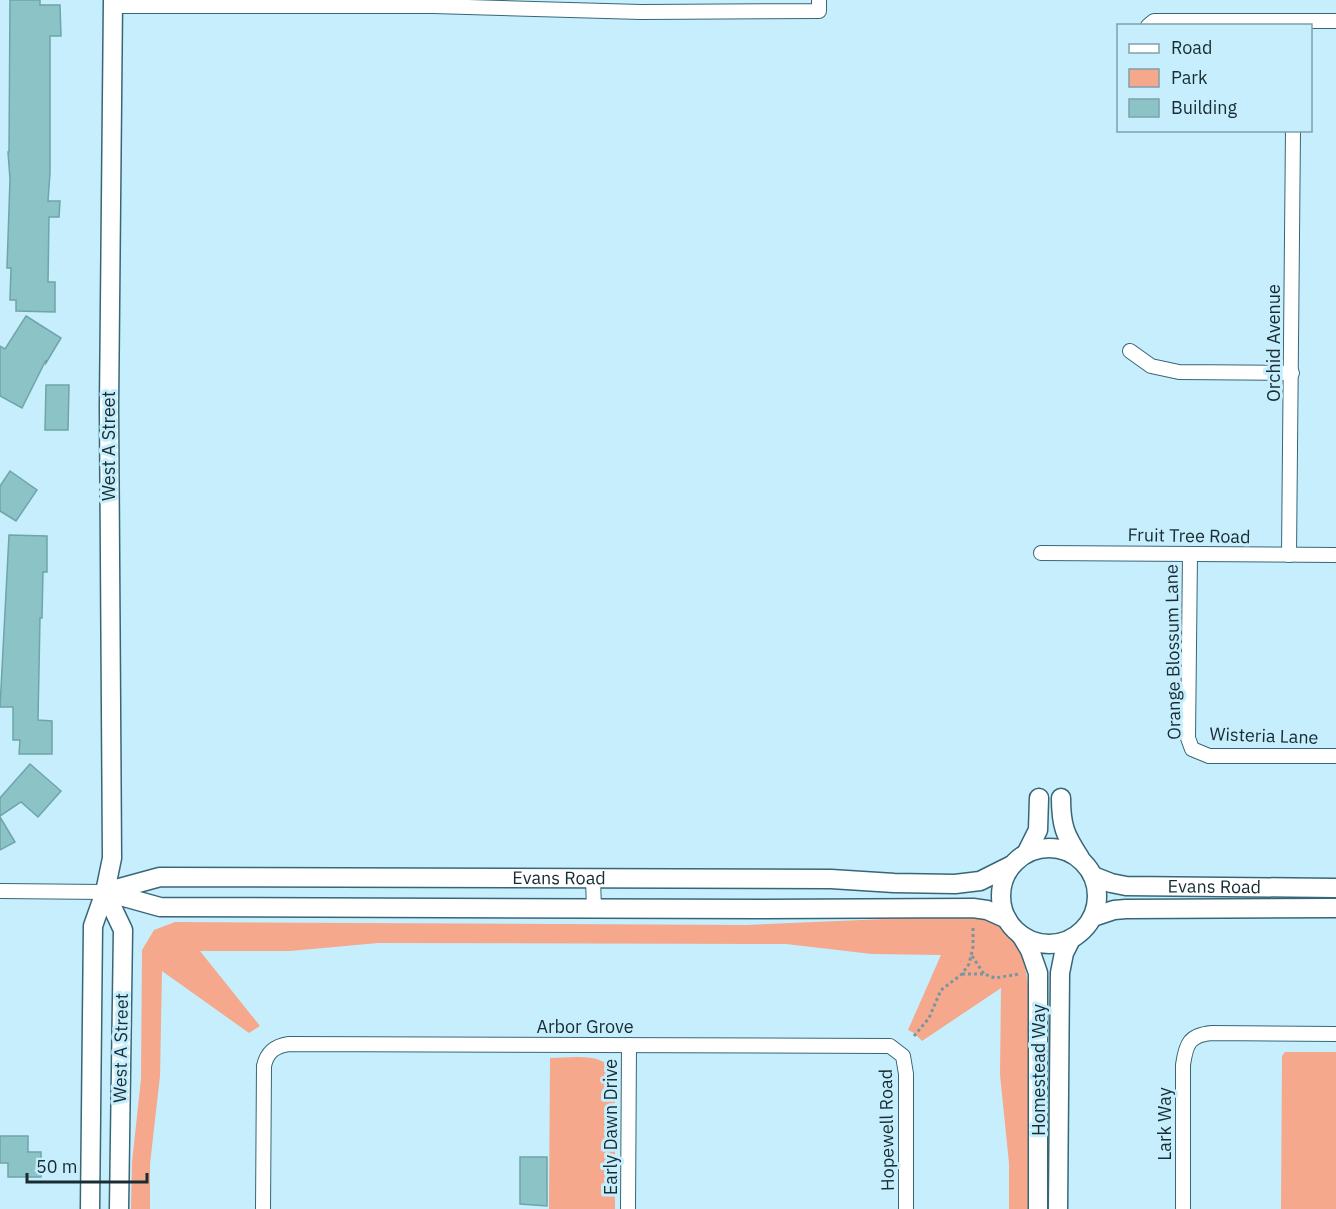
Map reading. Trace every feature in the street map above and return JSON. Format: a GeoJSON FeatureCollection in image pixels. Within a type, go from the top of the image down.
{"type":"FeatureCollection","features":[{"type":"Feature","properties":{"kind":"street"},"geometry":{"type":"LineString","coordinates":[[113,3],[433,3],[641,12],[819,5]]}},
{"type":"Feature","properties":{"kind":"street","name":"West A Street"},"geometry":{"type":"LineString","coordinates":[[90,1209],[93,926],[105,892],[112,858],[109,406],[113,3]]}},
{"type":"Feature","properties":{"kind":"street"},"geometry":{"type":"LineString","coordinates":[[1150,24],[1154,21],[1294,23],[1336,21]]}},
{"type":"Feature","properties":{"kind":"street","name":"Orchid Avenue"},"geometry":{"type":"LineString","coordinates":[[1289,555],[1293,132]]}},
{"type":"Feature","properties":{"kind":"street"},"geometry":{"type":"LineString","coordinates":[[1130,351],[1151,366],[1179,372],[1292,373]]}},
{"type":"Feature","properties":{"kind":"street","name":"Fruit Tree Road"},"geometry":{"type":"LineString","coordinates":[[1041,553],[1336,555]]}},
{"type":"Feature","properties":{"kind":"street","name":"Orange Blossum Lane"},"geometry":{"type":"LineString","coordinates":[[1190,554],[1188,738],[1192,749]]}},
{"type":"Feature","properties":{"kind":"street","name":"Wisteria Lane"},"geometry":{"type":"LineString","coordinates":[[1192,749],[1209,756],[1336,756]]}},
{"type":"Feature","properties":{"kind":"street"},"geometry":{"type":"LineString","coordinates":[[1028,852],[1038,830],[1039,798]]}},
{"type":"Feature","properties":{"kind":"street"},"geometry":{"type":"LineString","coordinates":[[1061,798],[1062,822],[1070,842],[1093,876],[1098,896],[1093,917],[1080,934],[1071,939],[1050,944],[1030,940],[1021,935],[1007,919],[1001,898],[1005,876],[1010,866],[1028,852],[1038,848],[1060,848],[1080,858]]}},
{"type":"Feature","properties":{"kind":"street","name":"Evans Road"},"geometry":{"type":"LineString","coordinates":[[105,892],[160,877],[831,879],[955,884],[980,881],[1010,866]]}},
{"type":"Feature","properties":{"kind":"street","name":"Evans Road"},"geometry":{"type":"LineString","coordinates":[[1093,876],[1112,884],[1126,886],[1336,888]]}},
{"type":"Feature","properties":{"kind":"street"},"geometry":{"type":"LineString","coordinates":[[593,879],[594,909]]}},
{"type":"Feature","properties":{"kind":"street","name":"Evans Road"},"geometry":{"type":"LineString","coordinates":[[0,891],[105,892],[160,907],[973,908],[987,910],[1007,919]]}},
{"type":"Feature","properties":{"kind":"street","name":"West A Street"},"geometry":{"type":"LineString","coordinates":[[105,892],[123,930],[118,1209]]}},
{"type":"Feature","properties":{"kind":"street","name":"Evans Road"},"geometry":{"type":"LineString","coordinates":[[1093,917],[1114,910],[1126,909],[1336,908]]}},
{"type":"Feature","properties":{"kind":"street","name":"Homestead Way"},"geometry":{"type":"LineString","coordinates":[[1021,935],[1035,963],[1039,991],[1038,1209]]}},
{"type":"Feature","properties":{"kind":"street","name":"Homestead Way"},"geometry":{"type":"LineString","coordinates":[[1058,1209],[1060,973],[1064,954],[1071,939]]}},
{"type":"Feature","properties":{"kind":"street","name":"Lark Way"},"geometry":{"type":"LineString","coordinates":[[1183,1209],[1184,1065],[1185,1053],[1191,1040],[1201,1034],[1212,1033],[1336,1034]]}},
{"type":"Feature","properties":{"kind":"street","name":"Arbor Grove"},"geometry":{"type":"LineString","coordinates":[[262,1209],[264,1066],[270,1052],[280,1045],[890,1046],[900,1052]]}},
{"type":"Feature","properties":{"kind":"street","name":"Early Dawn Drive"},"geometry":{"type":"LineString","coordinates":[[628,1209],[629,1045]]}},
{"type":"Feature","properties":{"kind":"street","name":"Hopewell Road"},"geometry":{"type":"LineString","coordinates":[[900,1052],[905,1064],[907,1081],[906,1209]]}},
{"type":"Feature","properties":{"kind":"path"},"geometry":{"type":"LineString","coordinates":[[914,1036],[929,1018],[941,990],[962,974],[972,956],[973,927]]}},
{"type":"Feature","properties":{"kind":"path"},"geometry":{"type":"LineString","coordinates":[[972,956],[984,974]]}},
{"type":"Feature","properties":{"kind":"path"},"geometry":{"type":"LineString","coordinates":[[962,974],[984,974],[996,978],[1019,974]]}},
{"type":"Feature","properties":{"kind":"green space"},"geometry":{"type":"Polygon","coordinates":[[[973,917],[988,921],[1009,934],[1016,944],[1025,967],[1029,995],[1028,1209],[1009,1209],[1009,1163],[1000,1075],[1001,988],[922,1041],[908,1030],[941,955],[872,954],[786,944],[378,943],[290,951],[200,951],[260,1026],[249,1033],[162,971],[160,1076],[150,1164],[150,1209],[131,1209],[132,1162],[141,1079],[142,950],[154,930],[175,922],[747,925],[973,917]]]}},
{"type":"Feature","properties":{"kind":"green space"},"geometry":{"type":"Polygon","coordinates":[[[1285,1052],[1336,1052],[1336,1209],[1281,1209],[1282,1056],[1285,1052]]]}},
{"type":"Feature","properties":{"kind":"green space"},"geometry":{"type":"Polygon","coordinates":[[[587,1057],[596,1059],[604,1062],[615,1074],[615,1209],[549,1209],[550,1058],[587,1057]]]}},
{"type":"Feature","properties":{"kind":"building"},"geometry":{"type":"Polygon","coordinates":[[[10,0],[40,0],[40,5],[60,5],[61,36],[50,36],[48,201],[60,201],[59,217],[49,217],[48,282],[55,282],[55,312],[16,311],[16,300],[10,300],[11,268],[7,268],[10,179],[8,152],[10,0]]]}},
{"type":"Feature","properties":{"kind":"building"},"geometry":{"type":"Polygon","coordinates":[[[26,316],[61,338],[46,363],[46,360],[22,408],[0,396],[0,346],[5,349],[26,316]]]}},
{"type":"Feature","properties":{"kind":"building"},"geometry":{"type":"Polygon","coordinates":[[[46,385],[69,385],[68,430],[45,430],[46,385]]]}},
{"type":"Feature","properties":{"kind":"building"},"geometry":{"type":"Polygon","coordinates":[[[10,471],[37,490],[16,521],[0,511],[0,486],[10,471]]]}},
{"type":"Feature","properties":{"kind":"building"},"geometry":{"type":"Polygon","coordinates":[[[9,535],[47,536],[47,572],[43,572],[42,618],[40,618],[38,720],[52,721],[52,754],[19,754],[20,740],[13,740],[13,707],[0,707],[9,535]]]}},
{"type":"Feature","properties":{"kind":"building"},"geometry":{"type":"Polygon","coordinates":[[[30,764],[61,791],[38,817],[21,802],[0,816],[0,798],[30,764]]]}},
{"type":"Feature","properties":{"kind":"building"},"geometry":{"type":"Polygon","coordinates":[[[0,817],[15,842],[0,850],[0,817]]]}},
{"type":"Feature","properties":{"kind":"building"},"geometry":{"type":"Polygon","coordinates":[[[0,1136],[28,1136],[28,1152],[41,1152],[41,1177],[8,1177],[8,1163],[0,1163],[0,1136]]]}},
{"type":"Feature","properties":{"kind":"building"},"geometry":{"type":"Polygon","coordinates":[[[520,1157],[547,1157],[547,1206],[520,1204],[520,1157]]]}}]}
